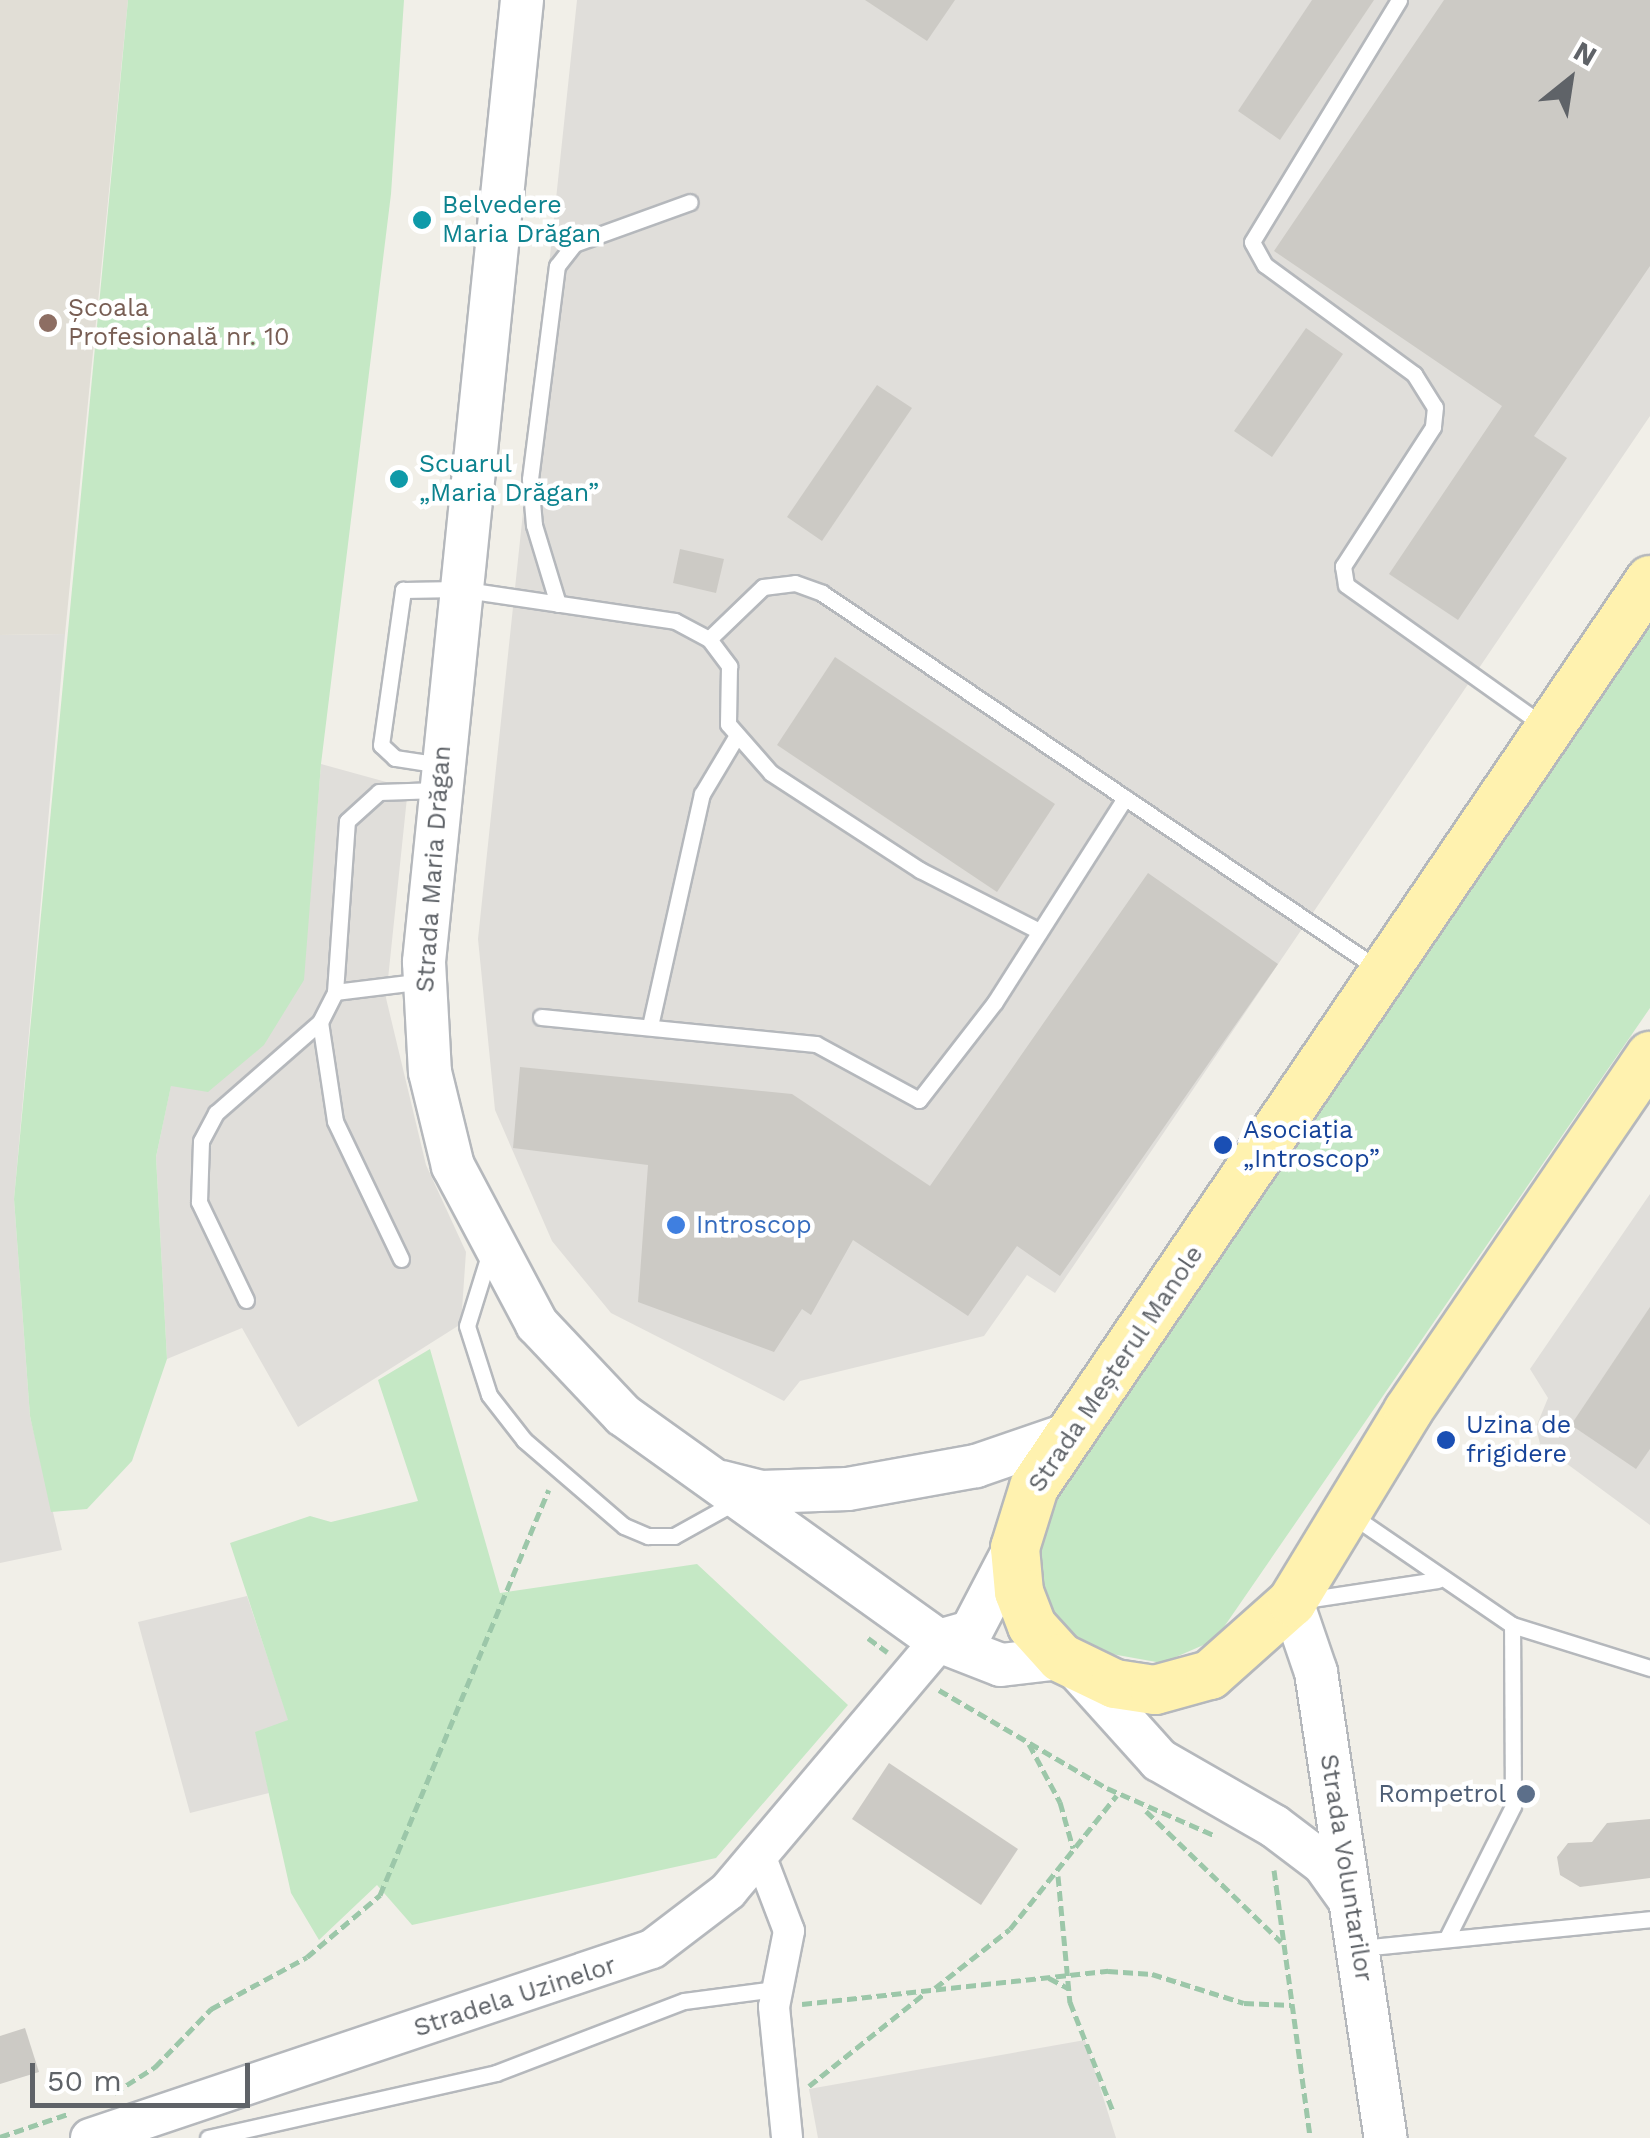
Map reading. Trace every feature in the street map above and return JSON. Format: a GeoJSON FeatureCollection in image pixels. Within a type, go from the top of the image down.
{"type":"FeatureCollection","features":[{"type":"Feature","properties":{"kind":"main road","name":"Strada Maria Drăgan"},"geometry":{"type":"LineString","coordinates":[[522,0],[439,778],[424,981],[444,1134],[492,1248],[537,1324],[585,1379],[932,1660],[1070,1664]]}},
{"type":"Feature","properties":{"kind":"main road","name":"Strada Meșterul Manole"},"geometry":{"type":"LineString","coordinates":[[1070,1664],[1032,1626],[1015,1548],[1034,1487],[1650,580]]}},
{"type":"Feature","properties":{"kind":"main road"},"geometry":{"type":"LineString","coordinates":[[1070,1664],[1155,1690],[1210,1675],[1292,1602],[1346,1511],[1650,1056]]}},
{"type":"Feature","properties":{"kind":"main road"},"geometry":{"type":"LineString","coordinates":[[722,1489],[848,1489],[976,1466],[1066,1436]]}},
{"type":"Feature","properties":{"kind":"main road"},"geometry":{"type":"LineString","coordinates":[[932,1660],[971,1632],[1015,1548]]}},
{"type":"Feature","properties":{"kind":"main road","name":"Strada Voluntarilor"},"geometry":{"type":"LineString","coordinates":[[1292,1602],[1316,1672],[1386,2138]]}},
{"type":"Feature","properties":{"kind":"main road"},"geometry":{"type":"LineString","coordinates":[[1070,1664],[1159,1760],[1274,1826],[1324,1864],[1352,1904]]}},
{"type":"Feature","properties":{"kind":"street","name":"Stradela Uzinelor"},"geometry":{"type":"LineString","coordinates":[[105,2135],[603,1971],[680,1932],[760,1855],[932,1660]]}},
{"type":"Feature","properties":{"kind":"street"},"geometry":{"type":"LineString","coordinates":[[760,1855],[789,1930],[775,1998],[784,2124]]}},
{"type":"Feature","properties":{"kind":"lane"},"geometry":{"type":"LineString","coordinates":[[1399,0],[1252,242],[1266,266],[1414,374],[1435,407],[1433,426],[1343,566],[1346,585],[1549,729]]}},
{"type":"Feature","properties":{"kind":"lane"},"geometry":{"type":"LineString","coordinates":[[558,604],[534,525],[530,479],[557,266],[574,244],[690,202]]}},
{"type":"Feature","properties":{"kind":"lane"},"geometry":{"type":"LineString","coordinates":[[709,639],[763,587],[795,583],[822,592],[1384,972]]}},
{"type":"Feature","properties":{"kind":"lane"},"geometry":{"type":"LineString","coordinates":[[439,778],[395,758],[381,745],[400,596],[411,586],[459,589],[675,621],[709,639],[728,666],[728,724],[771,773],[920,870],[1039,931]]}},
{"type":"Feature","properties":{"kind":"lane"},"geometry":{"type":"LineString","coordinates":[[650,1026],[702,794],[736,737]]}},
{"type":"Feature","properties":{"kind":"lane"},"geometry":{"type":"LineString","coordinates":[[246,1300],[199,1202],[201,1142],[216,1113],[320,1022],[336,992],[347,821],[379,792],[439,778]]}},
{"type":"Feature","properties":{"kind":"lane"},"geometry":{"type":"LineString","coordinates":[[541,1017],[816,1044],[920,1100],[1039,931],[1125,798]]}},
{"type":"Feature","properties":{"kind":"lane"},"geometry":{"type":"LineString","coordinates":[[336,992],[424,981]]}},
{"type":"Feature","properties":{"kind":"lane"},"geometry":{"type":"LineString","coordinates":[[320,1022],[335,1121],[401,1259]]}},
{"type":"Feature","properties":{"kind":"lane"},"geometry":{"type":"LineString","coordinates":[[492,1248],[471,1300],[473,1359],[489,1394],[557,1470],[624,1526],[648,1536],[674,1536],[722,1489]]}},
{"type":"Feature","properties":{"kind":"lane"},"geometry":{"type":"LineString","coordinates":[[1346,1511],[1437,1580],[1512,1625],[1650,1668]]}},
{"type":"Feature","properties":{"kind":"lane"},"geometry":{"type":"LineString","coordinates":[[1292,1602],[1437,1580]]}},
{"type":"Feature","properties":{"kind":"lane"},"geometry":{"type":"LineString","coordinates":[[1448,1936],[1512,1806],[1512,1625]]}},
{"type":"Feature","properties":{"kind":"lane"},"geometry":{"type":"LineString","coordinates":[[1359,1948],[1448,1936],[1650,1919]]}},
{"type":"Feature","properties":{"kind":"lane"},"geometry":{"type":"LineString","coordinates":[[208,2138],[496,2073],[684,2001],[775,1998]]}},
{"type":"Feature","properties":{"kind":"path"},"geometry":{"type":"LineString","coordinates":[[155,2067],[211,2009],[308,1958],[380,1895],[557,1470]]}},
{"type":"Feature","properties":{"kind":"path"},"geometry":{"type":"LineString","coordinates":[[932,1660],[1028,1743],[1140,1805],[1224,1839]]}},
{"type":"Feature","properties":{"kind":"path"},"geometry":{"type":"LineString","coordinates":[[1028,1743],[1060,1802],[1073,1851]]}},
{"type":"Feature","properties":{"kind":"path"},"geometry":{"type":"LineString","coordinates":[[784,2124],[931,1989],[1002,1937],[1119,1794]]}},
{"type":"Feature","properties":{"kind":"path"},"geometry":{"type":"LineString","coordinates":[[1140,1805],[1282,1943]]}},
{"type":"Feature","properties":{"kind":"path"},"geometry":{"type":"LineString","coordinates":[[1268,1857],[1310,2138]]}},
{"type":"Feature","properties":{"kind":"path"},"geometry":{"type":"LineString","coordinates":[[1058,1873],[1071,1972],[1068,1988],[1113,2111]]}},
{"type":"Feature","properties":{"kind":"path"},"geometry":{"type":"LineString","coordinates":[[775,1998],[931,1989],[1071,1972],[1152,1974],[1244,2003],[1291,2005]]}},
{"type":"Feature","properties":{"kind":"path"},"geometry":{"type":"LineString","coordinates":[[1046,1976],[1068,1988]]}},
{"type":"Feature","properties":{"kind":"shaded area","name":"Școala Profesională nr. 10"},"geometry":{"type":"Polygon","coordinates":[[[0,0],[128,0],[65,634],[0,635],[0,0]]]}},
{"type":"Feature","properties":{"kind":"shaded area","name":"Introscop"},"geometry":{"type":"Polygon","coordinates":[[[577,0],[1650,0],[1650,416],[1055,1293],[1027,1275],[984,1336],[800,1381],[784,1401],[611,1313],[552,1241],[495,1110],[478,939],[577,0]]]}},
{"type":"Feature","properties":{"kind":"shaded area"},"geometry":{"type":"Polygon","coordinates":[[[65,634],[14,1199],[30,1416],[62,1550],[0,1563],[0,635],[65,634]]]}},
{"type":"Feature","properties":{"kind":"shaded area"},"geometry":{"type":"Polygon","coordinates":[[[321,764],[408,788],[386,998],[426,1165],[466,1252],[461,1324],[298,1427],[242,1328],[167,1359],[156,1157],[171,1085],[286,1007],[303,980],[321,764]]]}},
{"type":"Feature","properties":{"kind":"shaded area"},"geometry":{"type":"Polygon","coordinates":[[[1650,1194],[1650,1525],[1540,1444],[1536,1427],[1548,1398],[1530,1369],[1650,1194]]]}},
{"type":"Feature","properties":{"kind":"shaded area"},"geometry":{"type":"Polygon","coordinates":[[[247,1596],[289,1721],[256,1732],[269,1793],[190,1813],[138,1622],[247,1596]]]}},
{"type":"Feature","properties":{"kind":"shaded area"},"geometry":{"type":"Polygon","coordinates":[[[1085,2040],[1116,2138],[818,2138],[809,2089],[1085,2040]]]}},
{"type":"Feature","properties":{"kind":"green space"},"geometry":{"type":"Polygon","coordinates":[[[128,0],[404,0],[391,194],[321,764],[304,980],[264,1045],[208,1092],[171,1086],[156,1157],[167,1359],[132,1461],[87,1509],[51,1512],[30,1416],[14,1199],[128,0]]]}},
{"type":"Feature","properties":{"kind":"green space"},"geometry":{"type":"Polygon","coordinates":[[[1650,624],[1650,1008],[1215,1640],[1162,1663],[1106,1653],[1101,1660],[1059,1623],[1043,1593],[1039,1545],[1053,1503],[1650,624]]]}},
{"type":"Feature","properties":{"kind":"green space"},"geometry":{"type":"Polygon","coordinates":[[[430,1349],[500,1593],[697,1564],[848,1705],[716,1858],[412,1925],[377,1885],[319,1940],[291,1893],[255,1732],[288,1720],[230,1543],[310,1516],[331,1522],[418,1501],[378,1380],[430,1349]]]}},
{"type":"Feature","properties":{"kind":"building"},"geometry":{"type":"Polygon","coordinates":[[[865,0],[955,0],[927,41],[865,0]]]}},
{"type":"Feature","properties":{"kind":"building"},"geometry":{"type":"Polygon","coordinates":[[[1312,0],[1374,0],[1280,140],[1238,111],[1312,0]]]}},
{"type":"Feature","properties":{"kind":"building"},"geometry":{"type":"Polygon","coordinates":[[[1444,0],[1650,0],[1650,266],[1534,436],[1567,458],[1458,620],[1389,574],[1502,406],[1274,251],[1444,0]]]}},
{"type":"Feature","properties":{"kind":"building"},"geometry":{"type":"Polygon","coordinates":[[[1306,328],[1343,354],[1272,457],[1234,431],[1306,328]]]}},
{"type":"Feature","properties":{"kind":"building"},"geometry":{"type":"Polygon","coordinates":[[[877,385],[912,408],[822,541],[787,517],[877,385]]]}},
{"type":"Feature","properties":{"kind":"building"},"geometry":{"type":"Polygon","coordinates":[[[680,549],[724,559],[716,593],[673,583],[680,549]]]}},
{"type":"Feature","properties":{"kind":"building"},"geometry":{"type":"Polygon","coordinates":[[[835,657],[1055,804],[997,892],[777,745],[835,657]]]}},
{"type":"Feature","properties":{"kind":"building"},"geometry":{"type":"Polygon","coordinates":[[[1148,873],[1278,964],[1060,1276],[1017,1246],[968,1316],[853,1240],[811,1315],[802,1309],[774,1352],[638,1302],[648,1165],[513,1148],[520,1067],[792,1094],[930,1186],[1148,873]]]}},
{"type":"Feature","properties":{"kind":"building"},"geometry":{"type":"Polygon","coordinates":[[[1650,1307],[1650,1449],[1636,1469],[1571,1425],[1650,1307]]]}},
{"type":"Feature","properties":{"kind":"building"},"geometry":{"type":"Polygon","coordinates":[[[889,1763],[1018,1849],[981,1905],[852,1819],[889,1763]]]}},
{"type":"Feature","properties":{"kind":"building"},"geometry":{"type":"Polygon","coordinates":[[[1650,1819],[1650,1878],[1580,1887],[1560,1875],[1557,1857],[1568,1843],[1592,1842],[1607,1823],[1650,1819]]]}},
{"type":"Feature","properties":{"kind":"building"},"geometry":{"type":"Polygon","coordinates":[[[25,2028],[39,2072],[0,2084],[0,2036],[25,2028]]]}},
{"type":"Feature","properties":{"kind":"place","name":"Belvedere Maria Drăgan"},"geometry":{"type":"Point","coordinates":[422,220]}},
{"type":"Feature","properties":{"kind":"place","name":"Școala Profesională nr. 10"},"geometry":{"type":"Point","coordinates":[48,323]}},
{"type":"Feature","properties":{"kind":"place","name":"Scuarul „Maria Drăgan”"},"geometry":{"type":"Point","coordinates":[399,479]}},
{"type":"Feature","properties":{"kind":"place","name":"Asociația „Introscop”"},"geometry":{"type":"Point","coordinates":[1223,1145]}},
{"type":"Feature","properties":{"kind":"place","name":"Introscop"},"geometry":{"type":"Point","coordinates":[676,1225]}},
{"type":"Feature","properties":{"kind":"place","name":"Uzina de frigidere"},"geometry":{"type":"Point","coordinates":[1446,1440]}},
{"type":"Feature","properties":{"kind":"place","name":"Rompetrol"},"geometry":{"type":"Point","coordinates":[1526,1794]}}]}
